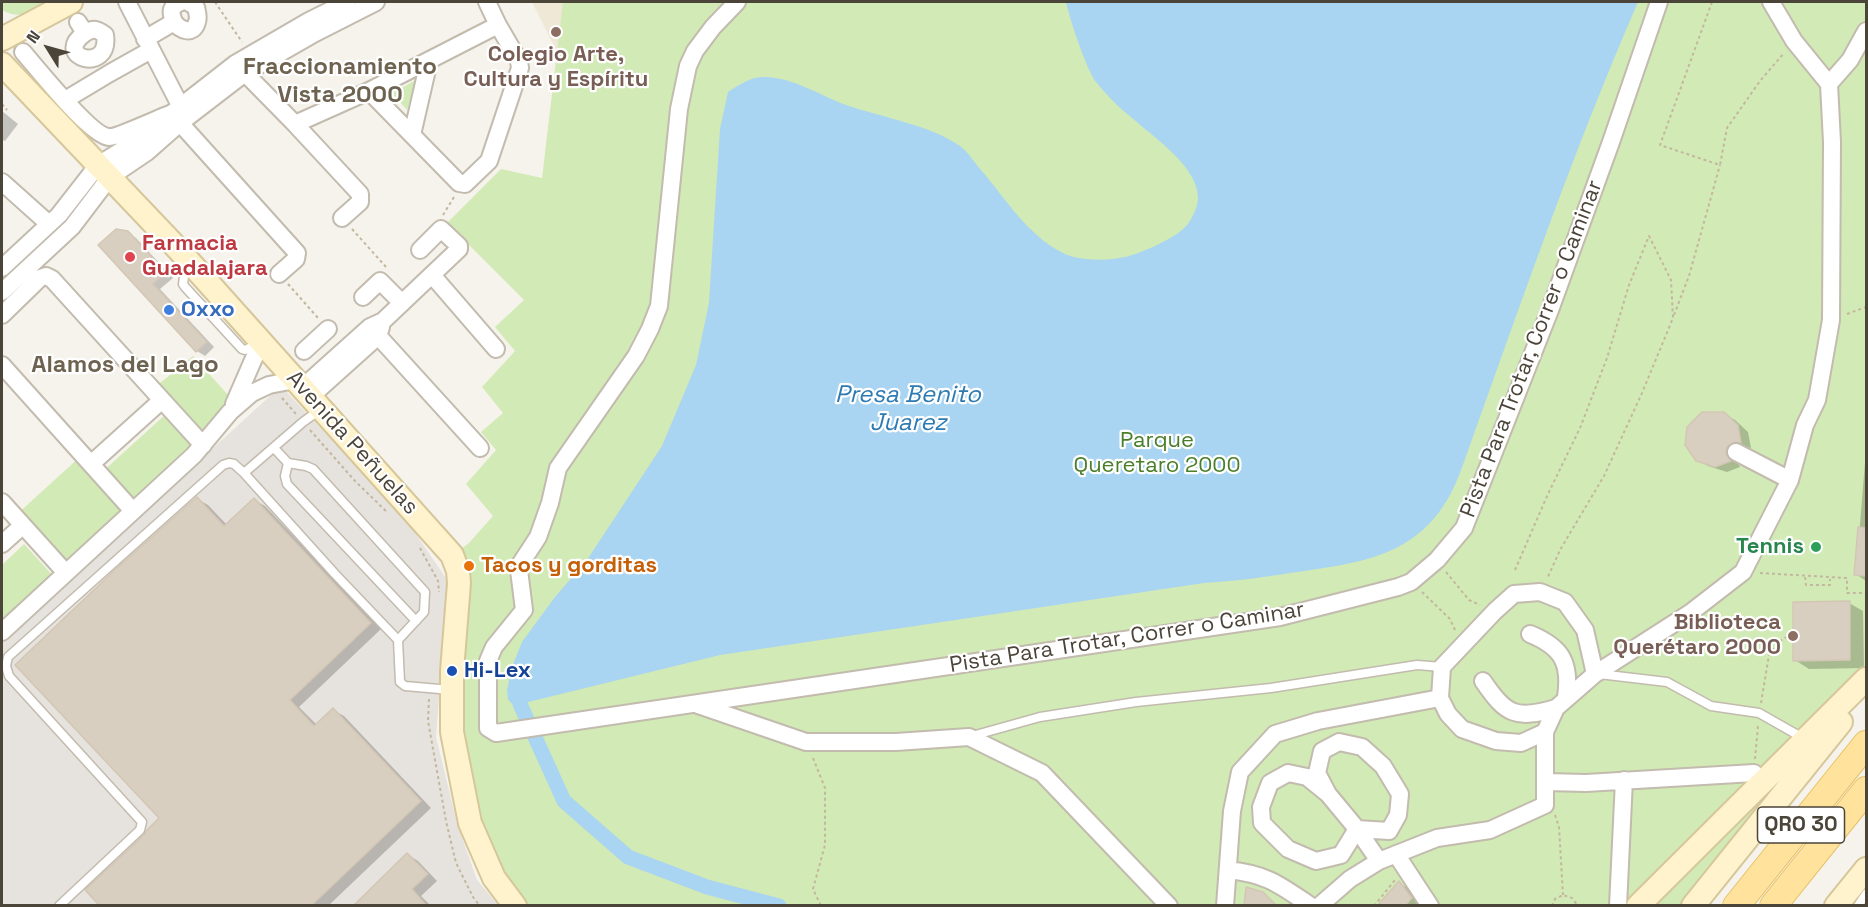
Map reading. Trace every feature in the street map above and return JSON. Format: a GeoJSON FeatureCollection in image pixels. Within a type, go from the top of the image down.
{"type":"FeatureCollection","features":[{"type":"Feature","properties":{"kind":"main road","name":"QRO 30"},"geometry":{"type":"LineString","coordinates":[[1736,906],[1866,744]]}},
{"type":"Feature","properties":{"kind":"main road","name":"QRO 30"},"geometry":{"type":"LineString","coordinates":[[1773,906],[1866,790]]}},
{"type":"Feature","properties":{"kind":"street"},"geometry":{"type":"LineString","coordinates":[[127,2],[179,115],[297,253],[296,260],[279,274]]}},
{"type":"Feature","properties":{"kind":"street"},"geometry":{"type":"LineString","coordinates":[[181,2],[173,5],[170,12],[179,28],[189,31],[194,28],[198,18],[196,7],[188,2]]}},
{"type":"Feature","properties":{"kind":"street"},"geometry":{"type":"LineString","coordinates":[[2,268],[135,142],[179,115],[240,69],[312,27],[347,2]]}},
{"type":"Feature","properties":{"kind":"street"},"geometry":{"type":"LineString","coordinates":[[240,69],[250,55],[376,2]]}},
{"type":"Feature","properties":{"kind":"street"},"geometry":{"type":"LineString","coordinates":[[369,91],[459,183],[465,184],[489,161],[520,68],[519,61],[487,2]]}},
{"type":"Feature","properties":{"kind":"street","name":"Pista Para Trotar, Correr o Caminar"},"geometry":{"type":"LineString","coordinates":[[736,2],[713,27],[695,51],[688,66],[679,109],[659,306],[656,314],[636,356],[558,468],[550,503],[538,537],[520,566],[525,607],[494,647],[488,661],[488,728],[496,733],[1280,617],[1411,582],[1437,560],[1464,528],[1550,309],[1659,2]]}},
{"type":"Feature","properties":{"kind":"street"},"geometry":{"type":"LineString","coordinates":[[1483,681],[1497,701],[1514,713],[1539,713],[1561,703],[1595,674],[1690,613],[1743,572],[1790,480],[1805,426],[1817,400],[1831,320],[1832,142],[1829,84],[1794,42],[1771,2]]}},
{"type":"Feature","properties":{"kind":"street"},"geometry":{"type":"LineString","coordinates":[[110,72],[97,57],[83,58],[77,55],[74,44],[78,38],[78,19],[11,36],[65,100],[100,134],[111,137],[179,115]]}},
{"type":"Feature","properties":{"kind":"street"},"geometry":{"type":"LineString","coordinates":[[65,100],[110,72],[174,22]]}},
{"type":"Feature","properties":{"kind":"street"},"geometry":{"type":"LineString","coordinates":[[295,124],[369,91],[498,25]]}},
{"type":"Feature","properties":{"kind":"street"},"geometry":{"type":"LineString","coordinates":[[1829,84],[1850,60],[1866,31]]}},
{"type":"Feature","properties":{"kind":"street"},"geometry":{"type":"LineString","coordinates":[[412,135],[429,61]]}},
{"type":"Feature","properties":{"kind":"street","name":"Avenida Peñuelas"},"geometry":{"type":"LineString","coordinates":[[2,64],[186,259],[452,555],[458,571],[459,583],[451,690],[452,732],[470,823],[494,878],[515,906]]}},
{"type":"Feature","properties":{"kind":"street"},"geometry":{"type":"LineString","coordinates":[[240,69],[360,194],[360,202],[342,218]]}},
{"type":"Feature","properties":{"kind":"street"},"geometry":{"type":"LineString","coordinates":[[2,292],[72,227],[104,171]]}},
{"type":"Feature","properties":{"kind":"street"},"geometry":{"type":"LineString","coordinates":[[2,182],[49,224]]}},
{"type":"Feature","properties":{"kind":"street"},"geometry":{"type":"LineString","coordinates":[[307,393],[459,247],[441,229],[420,250]]}},
{"type":"Feature","properties":{"kind":"street"},"geometry":{"type":"LineString","coordinates":[[15,255],[27,269]]}},
{"type":"Feature","properties":{"kind":"street"},"geometry":{"type":"LineString","coordinates":[[432,275],[496,348]]}},
{"type":"Feature","properties":{"kind":"street"},"geometry":{"type":"LineString","coordinates":[[2,315],[40,278],[45,276],[52,279],[203,445]]}},
{"type":"Feature","properties":{"kind":"street"},"geometry":{"type":"LineString","coordinates":[[363,297],[385,276],[402,303]]}},
{"type":"Feature","properties":{"kind":"street"},"geometry":{"type":"LineString","coordinates":[[307,393],[341,353],[377,328]]}},
{"type":"Feature","properties":{"kind":"street"},"geometry":{"type":"LineString","coordinates":[[377,328],[480,447]]}},
{"type":"Feature","properties":{"kind":"street"},"geometry":{"type":"LineString","coordinates":[[304,351],[326,332],[341,353]]}},
{"type":"Feature","properties":{"kind":"street"},"geometry":{"type":"LineString","coordinates":[[230,412],[261,342]]}},
{"type":"Feature","properties":{"kind":"street"},"geometry":{"type":"LineString","coordinates":[[2,365],[133,511]]}},
{"type":"Feature","properties":{"kind":"street"},"geometry":{"type":"LineString","coordinates":[[2,632],[203,445],[230,412],[252,393],[269,385],[307,393]]}},
{"type":"Feature","properties":{"kind":"street"},"geometry":{"type":"LineString","coordinates":[[92,464],[162,400]]}},
{"type":"Feature","properties":{"kind":"street"},"geometry":{"type":"LineString","coordinates":[[1736,452],[1790,480]]}},
{"type":"Feature","properties":{"kind":"street"},"geometry":{"type":"LineString","coordinates":[[2,502],[66,573]]}},
{"type":"Feature","properties":{"kind":"street"},"geometry":{"type":"LineString","coordinates":[[2,544],[22,526]]}},
{"type":"Feature","properties":{"kind":"street"},"geometry":{"type":"LineString","coordinates":[[1545,732],[1521,743],[1496,741],[1462,729],[1448,714],[1440,698],[1443,667],[1514,594],[1540,592],[1565,602],[1585,630],[1595,674]]}},
{"type":"Feature","properties":{"kind":"street"},"geometry":{"type":"LineString","coordinates":[[1319,906],[1350,879],[1379,861],[1437,838],[1490,830],[1545,805],[1545,732],[1561,703],[1569,682],[1564,657],[1545,640],[1530,634]]}},
{"type":"Feature","properties":{"kind":"street"},"geometry":{"type":"LineString","coordinates":[[1638,906],[1866,679]]}},
{"type":"Feature","properties":{"kind":"street"},"geometry":{"type":"LineString","coordinates":[[1693,906],[1866,691]]}},
{"type":"Feature","properties":{"kind":"street"},"geometry":{"type":"LineString","coordinates":[[1225,906],[1232,811],[1240,772],[1275,734],[1318,722],[1440,698]]}},
{"type":"Feature","properties":{"kind":"street"},"geometry":{"type":"LineString","coordinates":[[694,703],[806,742],[896,742],[969,737],[1042,773],[1169,906]]}},
{"type":"Feature","properties":{"kind":"street"},"geometry":{"type":"LineString","coordinates":[[1328,794],[1317,773],[1322,751],[1339,742],[1362,747],[1383,766],[1400,794],[1398,815],[1389,831],[1357,829]]}},
{"type":"Feature","properties":{"kind":"street"},"geometry":{"type":"LineString","coordinates":[[1357,829],[1341,855],[1316,861],[1288,849],[1262,823],[1261,807],[1270,783],[1288,773],[1307,777],[1328,794],[1357,829],[1379,861]]}},
{"type":"Feature","properties":{"kind":"street"},"geometry":{"type":"LineString","coordinates":[[1546,782],[1586,783],[1754,773]]}},
{"type":"Feature","properties":{"kind":"street"},"geometry":{"type":"LineString","coordinates":[[1618,906],[1624,780]]}},
{"type":"Feature","properties":{"kind":"street"},"geometry":{"type":"LineString","coordinates":[[1396,855],[1430,906]]}},
{"type":"Feature","properties":{"kind":"street"},"geometry":{"type":"LineString","coordinates":[[1836,906],[1866,868]]}},
{"type":"Feature","properties":{"kind":"street"},"geometry":{"type":"LineString","coordinates":[[1228,870],[1250,872],[1276,882],[1311,906]]}},
{"type":"Feature","properties":{"kind":"lane"},"geometry":{"type":"LineString","coordinates":[[244,473],[299,424],[307,393]]}},
{"type":"Feature","properties":{"kind":"lane"},"geometry":{"type":"LineString","coordinates":[[274,448],[288,464],[306,465],[313,469],[425,592],[424,612],[398,640]]}},
{"type":"Feature","properties":{"kind":"lane"},"geometry":{"type":"LineString","coordinates":[[59,906],[140,830],[142,822],[9,676],[6,666],[8,657],[223,465],[234,464],[244,473],[398,640],[400,682],[405,686],[451,690]]}},
{"type":"Feature","properties":{"kind":"lane"},"geometry":{"type":"LineString","coordinates":[[288,464],[285,476],[287,484],[416,621]]}},
{"type":"Feature","properties":{"kind":"lane"},"geometry":{"type":"LineString","coordinates":[[969,737],[1040,717],[1136,702],[1270,688],[1417,665],[1443,667]]}},
{"type":"Feature","properties":{"kind":"lane"},"geometry":{"type":"LineString","coordinates":[[1595,674],[1667,682],[1711,706],[1759,713],[1806,740]]}},
{"type":"Feature","properties":{"kind":"lane"},"geometry":{"type":"LineString","coordinates":[[1858,906],[1866,894]]}},
{"type":"Feature","properties":{"kind":"path"},"geometry":{"type":"LineString","coordinates":[[215,2],[250,55]]}},
{"type":"Feature","properties":{"kind":"path"},"geometry":{"type":"LineString","coordinates":[[1712,2],[1660,145],[1720,165]]}},
{"type":"Feature","properties":{"kind":"path"},"geometry":{"type":"LineString","coordinates":[[1540,592],[1560,550],[1604,476],[1673,318],[1689,276],[1720,165],[1727,128],[1760,81],[1794,42]]}},
{"type":"Feature","properties":{"kind":"path"},"geometry":{"type":"LineString","coordinates":[[2,104],[7,110]]}},
{"type":"Feature","properties":{"kind":"path"},"geometry":{"type":"LineString","coordinates":[[441,229],[439,220],[462,184]]}},
{"type":"Feature","properties":{"kind":"path"},"geometry":{"type":"LineString","coordinates":[[342,218],[385,276]]}},
{"type":"Feature","properties":{"kind":"path"},"geometry":{"type":"LineString","coordinates":[[1515,570],[1580,428],[1607,358],[1629,285],[1649,236],[1671,280],[1673,318]]}},
{"type":"Feature","properties":{"kind":"path"},"geometry":{"type":"LineString","coordinates":[[279,274],[326,332]]}},
{"type":"Feature","properties":{"kind":"path"},"geometry":{"type":"LineString","coordinates":[[1831,320],[1866,306]]}},
{"type":"Feature","properties":{"kind":"path"},"geometry":{"type":"LineString","coordinates":[[1437,560],[1469,600],[1495,611]]}},
{"type":"Feature","properties":{"kind":"path"},"geometry":{"type":"LineString","coordinates":[[1743,572],[1847,578],[1847,593],[1866,593]]}},
{"type":"Feature","properties":{"kind":"path"},"geometry":{"type":"LineString","coordinates":[[1805,577],[1806,585],[1819,586],[1830,585],[1830,578]]}},
{"type":"Feature","properties":{"kind":"path"},"geometry":{"type":"LineString","coordinates":[[1411,582],[1450,618],[1462,646]]}},
{"type":"Feature","properties":{"kind":"path"},"geometry":{"type":"LineString","coordinates":[[1754,773],[1759,713],[1769,655],[1780,641],[1793,633]]}},
{"type":"Feature","properties":{"kind":"path"},"geometry":{"type":"LineString","coordinates":[[806,742],[825,789],[825,844],[813,889],[821,906]]}},
{"type":"Feature","properties":{"kind":"path"},"geometry":{"type":"LineString","coordinates":[[1545,805],[1555,813],[1559,827],[1563,895]]}},
{"type":"Feature","properties":{"kind":"path"},"geometry":{"type":"LineString","coordinates":[[1374,906],[1381,895],[1406,870]]}},
{"type":"Feature","properties":{"kind":"path"},"geometry":{"type":"LineString","coordinates":[[1552,906],[1555,900],[1563,895]]}},
{"type":"Feature","properties":{"kind":"path"},"geometry":{"type":"LineString","coordinates":[[1563,895],[1572,898],[1578,906]]}},
{"type":"Feature","properties":{"kind":"shaded area","name":"Colegio Arte, Cultura y Espíritu"},"geometry":{"type":"Polygon","coordinates":[[[532,2],[570,2],[562,62],[532,2]]]}},
{"type":"Feature","properties":{"kind":"shaded area"},"geometry":{"type":"Polygon","coordinates":[[[281,386],[402,514],[448,581],[436,737],[457,823],[477,880],[498,905],[2,906],[2,641],[281,386]]]}},
{"type":"Feature","properties":{"kind":"green space"},"geometry":{"type":"Polygon","coordinates":[[[2,2],[50,2],[26,14],[15,15],[2,10],[2,2]]]}},
{"type":"Feature","properties":{"kind":"green space","name":"Parque Queretaro 2000"},"geometry":{"type":"Polygon","coordinates":[[[563,2],[1866,2],[1866,677],[1681,905],[514,905],[504,893],[452,732],[452,555],[468,544],[493,516],[466,484],[496,450],[481,432],[503,413],[482,387],[515,351],[495,327],[524,300],[447,223],[501,169],[542,178],[563,2]]]}},
{"type":"Feature","properties":{"kind":"green space"},"geometry":{"type":"Polygon","coordinates":[[[416,80],[407,110],[392,93],[416,80]]]}},
{"type":"Feature","properties":{"kind":"green space"},"geometry":{"type":"Polygon","coordinates":[[[193,356],[229,396],[203,440],[154,388],[193,356]]]}},
{"type":"Feature","properties":{"kind":"green space"},"geometry":{"type":"Polygon","coordinates":[[[166,414],[194,449],[134,505],[101,473],[166,414]]]}},
{"type":"Feature","properties":{"kind":"green space"},"geometry":{"type":"Polygon","coordinates":[[[82,455],[133,511],[66,571],[15,516],[82,455]]]}},
{"type":"Feature","properties":{"kind":"green space"},"geometry":{"type":"Polygon","coordinates":[[[24,544],[55,578],[2,628],[2,565],[24,544]]]}},
{"type":"Feature","properties":{"kind":"water","name":"Presa Benito Juarez"},"geometry":{"type":"Polygon","coordinates":[[[1066,2],[1638,2],[1569,172],[1459,476],[1438,513],[1423,530],[1407,542],[1388,552],[1348,564],[1204,583],[720,655],[520,704],[511,703],[507,690],[512,667],[522,642],[555,597],[587,560],[662,446],[696,365],[709,303],[720,129],[728,92],[754,78],[786,80],[849,106],[921,127],[948,139],[966,151],[1028,227],[1050,246],[1069,256],[1093,259],[1125,257],[1147,250],[1176,234],[1188,224],[1198,202],[1196,186],[1191,175],[1173,153],[1121,109],[1096,82],[1083,56],[1066,2]]]}},
{"type":"Feature","properties":{"kind":"building","name":"Farmacia Guadalajara"},"geometry":{"type":"Polygon","coordinates":[[[116,229],[128,231],[166,272],[153,284],[207,342],[196,352],[98,245],[116,229]]]}},
{"type":"Feature","properties":{"kind":"building"},"geometry":{"type":"Polygon","coordinates":[[[1702,412],[1724,412],[1738,425],[1741,443],[1735,442],[1727,447],[1726,453],[1731,461],[1715,467],[1696,461],[1685,445],[1687,427],[1702,412]]]}},
{"type":"Feature","properties":{"kind":"building"},"geometry":{"type":"Polygon","coordinates":[[[197,497],[224,526],[254,498],[371,623],[290,700],[314,726],[333,708],[421,801],[311,906],[100,906],[85,890],[159,818],[15,665],[117,568],[197,497]]]}},
{"type":"Feature","properties":{"kind":"building"},"geometry":{"type":"Polygon","coordinates":[[[1858,527],[1866,528],[1866,576],[1854,575],[1858,527]]]}},
{"type":"Feature","properties":{"kind":"building"},"geometry":{"type":"Polygon","coordinates":[[[1850,601],[1850,660],[1793,661],[1793,602],[1850,601]]]}},
{"type":"Feature","properties":{"kind":"building"},"geometry":{"type":"Polygon","coordinates":[[[407,853],[428,874],[412,889],[427,906],[353,906],[407,853]]]}},
{"type":"Feature","properties":{"kind":"building"},"geometry":{"type":"Polygon","coordinates":[[[1399,881],[1412,898],[1405,906],[1377,906],[1399,881]]]}},
{"type":"Feature","properties":{"kind":"building"},"geometry":{"type":"Polygon","coordinates":[[[1246,887],[1263,892],[1277,906],[1244,906],[1246,887]]]}},
{"type":"Feature","properties":{"kind":"waterway"},"geometry":{"type":"LineString","coordinates":[[520,704],[564,801],[628,857],[707,887],[779,906]]}},
{"type":"Feature","properties":{"kind":"place","name":"Colegio Arte, Cultura y Espíritu"},"geometry":{"type":"Point","coordinates":[556,32]}},
{"type":"Feature","properties":{"kind":"place","name":"Farmacia Guadalajara"},"geometry":{"type":"Point","coordinates":[130,257]}},
{"type":"Feature","properties":{"kind":"place","name":"Oxxo"},"geometry":{"type":"Point","coordinates":[169,310]}},
{"type":"Feature","properties":{"kind":"place","name":"Tennis"},"geometry":{"type":"Point","coordinates":[1816,547]}},
{"type":"Feature","properties":{"kind":"place","name":"Tacos y gorditas"},"geometry":{"type":"Point","coordinates":[469,566]}},
{"type":"Feature","properties":{"kind":"place","name":"Biblioteca Querétaro 2000"},"geometry":{"type":"Point","coordinates":[1793,636]}},
{"type":"Feature","properties":{"kind":"place","name":"Hi-Lex"},"geometry":{"type":"Point","coordinates":[452,671]}},
{"type":"Feature","properties":{"kind":"district","name":"Fraccionamiento Vista 2000"},"geometry":{"type":"Point","coordinates":[340,81]}},
{"type":"Feature","properties":{"kind":"district","name":"Alamos del Lago"},"geometry":{"type":"Point","coordinates":[125,365]}}]}
